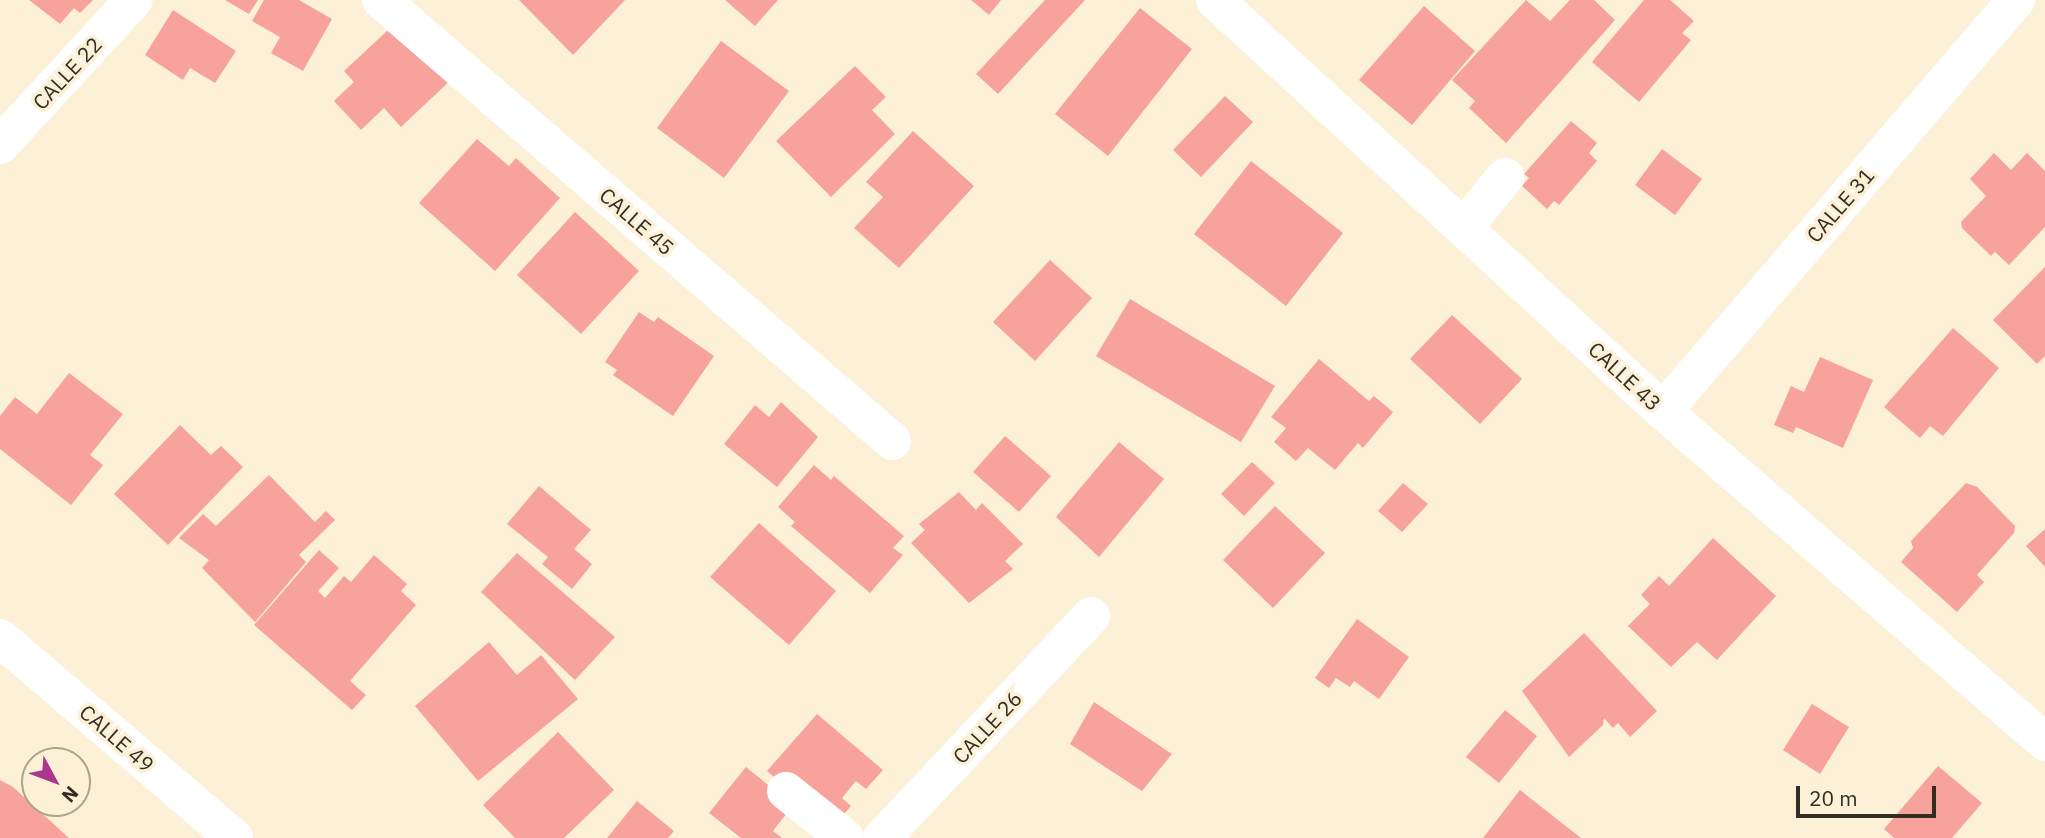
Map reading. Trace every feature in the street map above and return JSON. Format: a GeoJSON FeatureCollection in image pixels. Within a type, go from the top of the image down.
{"type":"FeatureCollection","features":[{"type":"Feature","properties":{"kind":"street","name":"CALLE 22"},"geometry":{"type":"LineString","coordinates":[[0,145],[134,0]]}},
{"type":"Feature","properties":{"kind":"street","name":"CALLE 45"},"geometry":{"type":"LineString","coordinates":[[382,0],[892,442]]}},
{"type":"Feature","properties":{"kind":"street","name":"CALLE 43"},"geometry":{"type":"LineString","coordinates":[[1215,0],[1663,411],[2045,742]]}},
{"type":"Feature","properties":{"kind":"street","name":"CALLE 31"},"geometry":{"type":"LineString","coordinates":[[1663,411],[2017,0]]}},
{"type":"Feature","properties":{"kind":"street"},"geometry":{"type":"LineString","coordinates":[[1464,227],[1505,177]]}},
{"type":"Feature","properties":{"kind":"street","name":"CALLE 26"},"geometry":{"type":"LineString","coordinates":[[882,838],[1091,616]]}},
{"type":"Feature","properties":{"kind":"street","name":"CALLE 49"},"geometry":{"type":"LineString","coordinates":[[0,638],[234,838]]}},
{"type":"Feature","properties":{"kind":"street"},"geometry":{"type":"LineString","coordinates":[[786,790],[845,838]]}},
{"type":"Feature","properties":{"kind":"building"},"geometry":{"type":"Polygon","coordinates":[[[29,0],[93,0],[80,13],[74,8],[60,24],[29,0]]]}},
{"type":"Feature","properties":{"kind":"building"},"geometry":{"type":"Polygon","coordinates":[[[225,0],[258,0],[249,14],[225,0]]]}},
{"type":"Feature","properties":{"kind":"building"},"geometry":{"type":"Polygon","coordinates":[[[264,0],[299,0],[332,19],[303,71],[271,53],[280,37],[252,21],[264,0]]]}},
{"type":"Feature","properties":{"kind":"building"},"geometry":{"type":"Polygon","coordinates":[[[519,0],[625,0],[573,55],[519,0]]]}},
{"type":"Feature","properties":{"kind":"building"},"geometry":{"type":"Polygon","coordinates":[[[725,0],[778,0],[755,26],[725,0]]]}},
{"type":"Feature","properties":{"kind":"building"},"geometry":{"type":"Polygon","coordinates":[[[971,0],[1001,0],[989,15],[971,0]]]}},
{"type":"Feature","properties":{"kind":"building"},"geometry":{"type":"Polygon","coordinates":[[[1045,0],[1085,0],[998,94],[976,74],[1045,0]]]}},
{"type":"Feature","properties":{"kind":"building"},"geometry":{"type":"Polygon","coordinates":[[[1526,0],[1550,21],[1570,0],[1594,0],[1615,20],[1506,143],[1469,108],[1475,101],[1452,80],[1526,0]]]}},
{"type":"Feature","properties":{"kind":"building"},"geometry":{"type":"Polygon","coordinates":[[[1644,0],[1670,0],[1694,21],[1682,33],[1691,40],[1639,102],[1592,62],[1644,0]]]}},
{"type":"Feature","properties":{"kind":"building"},"geometry":{"type":"Polygon","coordinates":[[[1424,6],[1475,51],[1412,125],[1359,80],[1424,6]]]}},
{"type":"Feature","properties":{"kind":"building"},"geometry":{"type":"Polygon","coordinates":[[[1140,8],[1192,49],[1108,156],[1055,114],[1140,8]]]}},
{"type":"Feature","properties":{"kind":"building"},"geometry":{"type":"Polygon","coordinates":[[[173,10],[236,51],[215,83],[190,68],[183,80],[145,55],[173,10]]]}},
{"type":"Feature","properties":{"kind":"building"},"geometry":{"type":"Polygon","coordinates":[[[401,18],[455,76],[401,127],[384,108],[361,130],[334,101],[354,82],[344,71],[401,18]]]}},
{"type":"Feature","properties":{"kind":"building"},"geometry":{"type":"Polygon","coordinates":[[[721,41],[789,91],[724,178],[657,128],[721,41]]]}},
{"type":"Feature","properties":{"kind":"building"},"geometry":{"type":"Polygon","coordinates":[[[855,66],[886,97],[872,110],[895,134],[831,197],[776,141],[855,66]]]}},
{"type":"Feature","properties":{"kind":"building"},"geometry":{"type":"Polygon","coordinates":[[[1225,96],[1253,122],[1201,177],[1173,150],[1225,96]]]}},
{"type":"Feature","properties":{"kind":"building"},"geometry":{"type":"Polygon","coordinates":[[[1571,121],[1597,143],[1589,153],[1597,161],[1559,205],[1554,201],[1547,209],[1522,186],[1529,178],[1524,174],[1571,121]]]}},
{"type":"Feature","properties":{"kind":"building"},"geometry":{"type":"Polygon","coordinates":[[[913,131],[974,186],[899,268],[854,228],[883,197],[866,182],[913,131]]]}},
{"type":"Feature","properties":{"kind":"building"},"geometry":{"type":"Polygon","coordinates":[[[477,139],[509,166],[516,158],[560,198],[495,271],[419,203],[477,139]]]}},
{"type":"Feature","properties":{"kind":"building"},"geometry":{"type":"Polygon","coordinates":[[[1662,149],[1702,179],[1675,215],[1635,185],[1662,149]]]}},
{"type":"Feature","properties":{"kind":"building"},"geometry":{"type":"Polygon","coordinates":[[[1994,153],[2011,170],[2027,153],[2045,171],[2045,227],[2009,265],[1995,252],[1991,256],[1962,228],[1961,222],[1986,196],[1970,179],[1994,153]]]}},
{"type":"Feature","properties":{"kind":"building"},"geometry":{"type":"Polygon","coordinates":[[[1251,161],[1343,233],[1286,306],[1194,234],[1251,161]]]}},
{"type":"Feature","properties":{"kind":"building"},"geometry":{"type":"Polygon","coordinates":[[[575,212],[639,271],[581,334],[517,275],[575,212]]]}},
{"type":"Feature","properties":{"kind":"building"},"geometry":{"type":"Polygon","coordinates":[[[1050,260],[1092,298],[1035,361],[993,322],[1050,260]]]}},
{"type":"Feature","properties":{"kind":"building"},"geometry":{"type":"Polygon","coordinates":[[[2045,267],[2045,356],[2037,364],[1993,320],[2045,267]]]}},
{"type":"Feature","properties":{"kind":"building"},"geometry":{"type":"Polygon","coordinates":[[[1130,299],[1275,386],[1241,442],[1096,356],[1130,299]]]}},
{"type":"Feature","properties":{"kind":"building"},"geometry":{"type":"Polygon","coordinates":[[[639,312],[654,322],[658,317],[714,356],[673,416],[613,375],[617,370],[605,362],[639,312]]]}},
{"type":"Feature","properties":{"kind":"building"},"geometry":{"type":"Polygon","coordinates":[[[1452,315],[1522,379],[1480,424],[1410,359],[1452,315]]]}},
{"type":"Feature","properties":{"kind":"building"},"geometry":{"type":"Polygon","coordinates":[[[1953,328],[1999,368],[1943,436],[1930,426],[1920,438],[1884,407],[1953,328]]]}},
{"type":"Feature","properties":{"kind":"building"},"geometry":{"type":"Polygon","coordinates":[[[1820,357],[1873,380],[1843,448],[1796,427],[1793,433],[1774,425],[1791,386],[1804,392],[1820,357]]]}},
{"type":"Feature","properties":{"kind":"building"},"geometry":{"type":"Polygon","coordinates":[[[1319,359],[1369,401],[1374,396],[1393,412],[1363,448],[1358,443],[1335,470],[1308,448],[1296,461],[1274,442],[1286,428],[1271,417],[1319,359]]]}},
{"type":"Feature","properties":{"kind":"building"},"geometry":{"type":"Polygon","coordinates":[[[69,373],[123,414],[90,455],[103,465],[71,505],[0,449],[0,416],[15,397],[37,414],[69,373]]]}},
{"type":"Feature","properties":{"kind":"building"},"geometry":{"type":"Polygon","coordinates":[[[781,402],[818,437],[777,487],[724,444],[755,405],[769,417],[781,402]]]}},
{"type":"Feature","properties":{"kind":"building"},"geometry":{"type":"Polygon","coordinates":[[[180,425],[211,455],[221,446],[243,467],[168,545],[114,494],[180,425]]]}},
{"type":"Feature","properties":{"kind":"building"},"geometry":{"type":"Polygon","coordinates":[[[1005,436],[1051,476],[1019,512],[973,472],[1005,436]]]}},
{"type":"Feature","properties":{"kind":"building"},"geometry":{"type":"Polygon","coordinates":[[[1119,442],[1164,479],[1099,557],[1056,517],[1119,442]]]}},
{"type":"Feature","properties":{"kind":"building"},"geometry":{"type":"Polygon","coordinates":[[[1252,462],[1275,483],[1244,516],[1221,494],[1252,462]]]}},
{"type":"Feature","properties":{"kind":"building"},"geometry":{"type":"Polygon","coordinates":[[[814,465],[831,480],[834,476],[904,536],[893,548],[903,555],[870,593],[791,526],[795,522],[778,507],[814,465]]]}},
{"type":"Feature","properties":{"kind":"building"},"geometry":{"type":"Polygon","coordinates":[[[269,475],[315,522],[326,511],[335,520],[299,555],[306,562],[255,622],[202,568],[209,560],[179,538],[203,514],[216,526],[269,475]]]}},
{"type":"Feature","properties":{"kind":"building"},"geometry":{"type":"Polygon","coordinates":[[[1403,483],[1428,504],[1402,532],[1378,511],[1403,483]]]}},
{"type":"Feature","properties":{"kind":"building"},"geometry":{"type":"Polygon","coordinates":[[[1966,483],[1977,487],[2015,526],[2014,533],[1977,575],[1984,582],[1957,612],[1901,562],[1913,548],[1911,541],[1966,483]]]}},
{"type":"Feature","properties":{"kind":"building"},"geometry":{"type":"Polygon","coordinates":[[[539,486],[591,530],[574,549],[592,564],[572,589],[542,564],[548,557],[507,524],[539,486]]]}},
{"type":"Feature","properties":{"kind":"building"},"geometry":{"type":"Polygon","coordinates":[[[959,492],[976,510],[982,503],[1023,544],[1005,561],[1013,569],[969,603],[911,543],[925,530],[919,524],[959,492]]]}},
{"type":"Feature","properties":{"kind":"building"},"geometry":{"type":"Polygon","coordinates":[[[1275,506],[1325,553],[1273,608],[1223,560],[1275,506]]]}},
{"type":"Feature","properties":{"kind":"building"},"geometry":{"type":"Polygon","coordinates":[[[759,523],[836,591],[789,645],[710,577],[759,523]]]}},
{"type":"Feature","properties":{"kind":"building"},"geometry":{"type":"Polygon","coordinates":[[[2045,529],[2045,567],[2026,546],[2045,529]]]}},
{"type":"Feature","properties":{"kind":"building"},"geometry":{"type":"Polygon","coordinates":[[[1713,538],[1776,596],[1717,660],[1697,642],[1671,667],[1628,626],[1650,604],[1641,595],[1659,576],[1669,586],[1713,538]]]}},
{"type":"Feature","properties":{"kind":"building"},"geometry":{"type":"Polygon","coordinates":[[[319,550],[339,568],[318,591],[325,598],[344,576],[351,582],[374,555],[407,584],[401,591],[416,605],[350,681],[366,695],[352,710],[254,625],[319,550]]]}},
{"type":"Feature","properties":{"kind":"building"},"geometry":{"type":"Polygon","coordinates":[[[517,553],[615,637],[575,680],[481,592],[517,553]]]}},
{"type":"Feature","properties":{"kind":"building"},"geometry":{"type":"Polygon","coordinates":[[[1357,619],[1409,657],[1379,699],[1354,681],[1350,687],[1336,678],[1329,688],[1315,678],[1357,619]]]}},
{"type":"Feature","properties":{"kind":"building"},"geometry":{"type":"Polygon","coordinates":[[[1584,633],[1657,711],[1630,737],[1618,723],[1613,728],[1604,718],[1603,725],[1569,757],[1522,691],[1584,633]]]}},
{"type":"Feature","properties":{"kind":"building"},"geometry":{"type":"Polygon","coordinates":[[[489,642],[517,675],[541,655],[578,699],[478,781],[415,706],[489,642]]]}},
{"type":"Feature","properties":{"kind":"building"},"geometry":{"type":"Polygon","coordinates":[[[1094,702],[1172,754],[1142,791],[1070,744],[1094,702]]]}},
{"type":"Feature","properties":{"kind":"building"},"geometry":{"type":"Polygon","coordinates":[[[1812,704],[1849,727],[1820,774],[1783,750],[1812,704]]]}},
{"type":"Feature","properties":{"kind":"building"},"geometry":{"type":"Polygon","coordinates":[[[1505,710],[1537,736],[1499,783],[1466,757],[1505,710]]]}},
{"type":"Feature","properties":{"kind":"building"},"geometry":{"type":"Polygon","coordinates":[[[817,714],[883,770],[866,789],[856,781],[842,798],[851,806],[832,827],[767,771],[817,714]]]}},
{"type":"Feature","properties":{"kind":"building"},"geometry":{"type":"Polygon","coordinates":[[[558,732],[614,790],[564,838],[515,838],[483,805],[558,732]]]}},
{"type":"Feature","properties":{"kind":"building"},"geometry":{"type":"Polygon","coordinates":[[[1938,766],[1982,803],[1952,838],[1894,838],[1884,829],[1938,766]]]}},
{"type":"Feature","properties":{"kind":"building"},"geometry":{"type":"Polygon","coordinates":[[[746,767],[793,805],[773,831],[782,838],[741,838],[709,813],[746,767]]]}},
{"type":"Feature","properties":{"kind":"building"},"geometry":{"type":"Polygon","coordinates":[[[0,780],[21,794],[21,817],[46,817],[69,838],[0,838],[0,780]]]}},
{"type":"Feature","properties":{"kind":"building"},"geometry":{"type":"Polygon","coordinates":[[[1520,790],[1581,838],[1483,838],[1520,790]]]}},
{"type":"Feature","properties":{"kind":"building"},"geometry":{"type":"Polygon","coordinates":[[[637,801],[674,831],[668,838],[607,838],[637,801]]]}}]}
